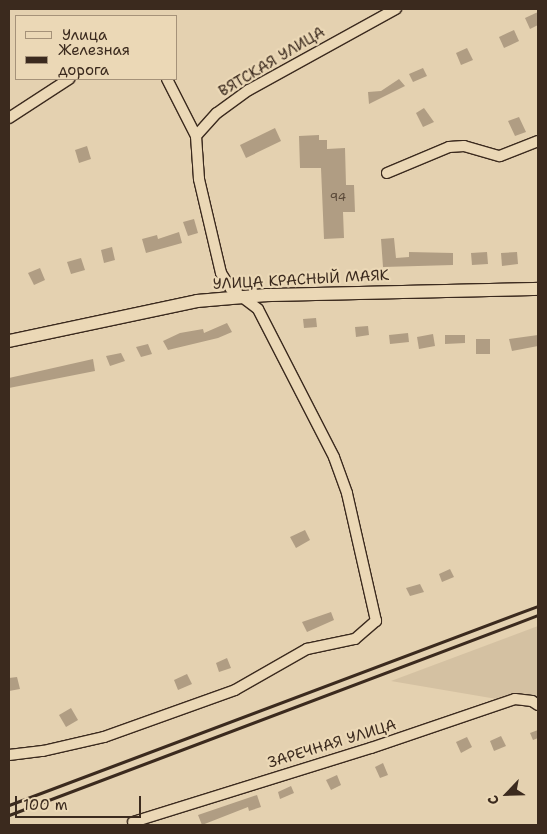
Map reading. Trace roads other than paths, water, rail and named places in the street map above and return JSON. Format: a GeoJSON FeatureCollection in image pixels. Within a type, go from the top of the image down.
{"type":"FeatureCollection","features":[{"type":"Feature","properties":{"kind":"street","name":"ВЯТСКАЯ УЛИЦА"},"geometry":{"type":"LineString","coordinates":[[196,136],[218,113],[249,90],[396,9]]}},
{"type":"Feature","properties":{"kind":"street"},"geometry":{"type":"LineString","coordinates":[[9,118],[67,80]]}},
{"type":"Feature","properties":{"kind":"street"},"geometry":{"type":"LineString","coordinates":[[9,755],[43,751],[104,737],[218,696],[308,649],[354,639],[376,621],[347,493],[334,457],[258,309],[240,297],[222,274],[200,179],[196,136],[168,80]]}},
{"type":"Feature","properties":{"kind":"street"},"geometry":{"type":"LineString","coordinates":[[386,173],[449,147],[464,146],[500,156],[538,141]]}},
{"type":"Feature","properties":{"kind":"street","name":"УЛИЦА КРАСНЫЙ МАЯК"},"geometry":{"type":"LineString","coordinates":[[9,341],[116,316],[240,297],[538,289]]}},
{"type":"Feature","properties":{"kind":"street","name":"ЗАРЕЧНАЯ УЛИЦА"},"geometry":{"type":"LineString","coordinates":[[133,822],[371,748],[515,699],[532,701],[538,706]]}},
{"type":"Feature","properties":{"kind":"railway"},"geometry":{"type":"LineString","coordinates":[[9,805],[538,606]]}},
{"type":"Feature","properties":{"kind":"railway"},"geometry":{"type":"LineString","coordinates":[[9,815],[538,615]]}}]}
